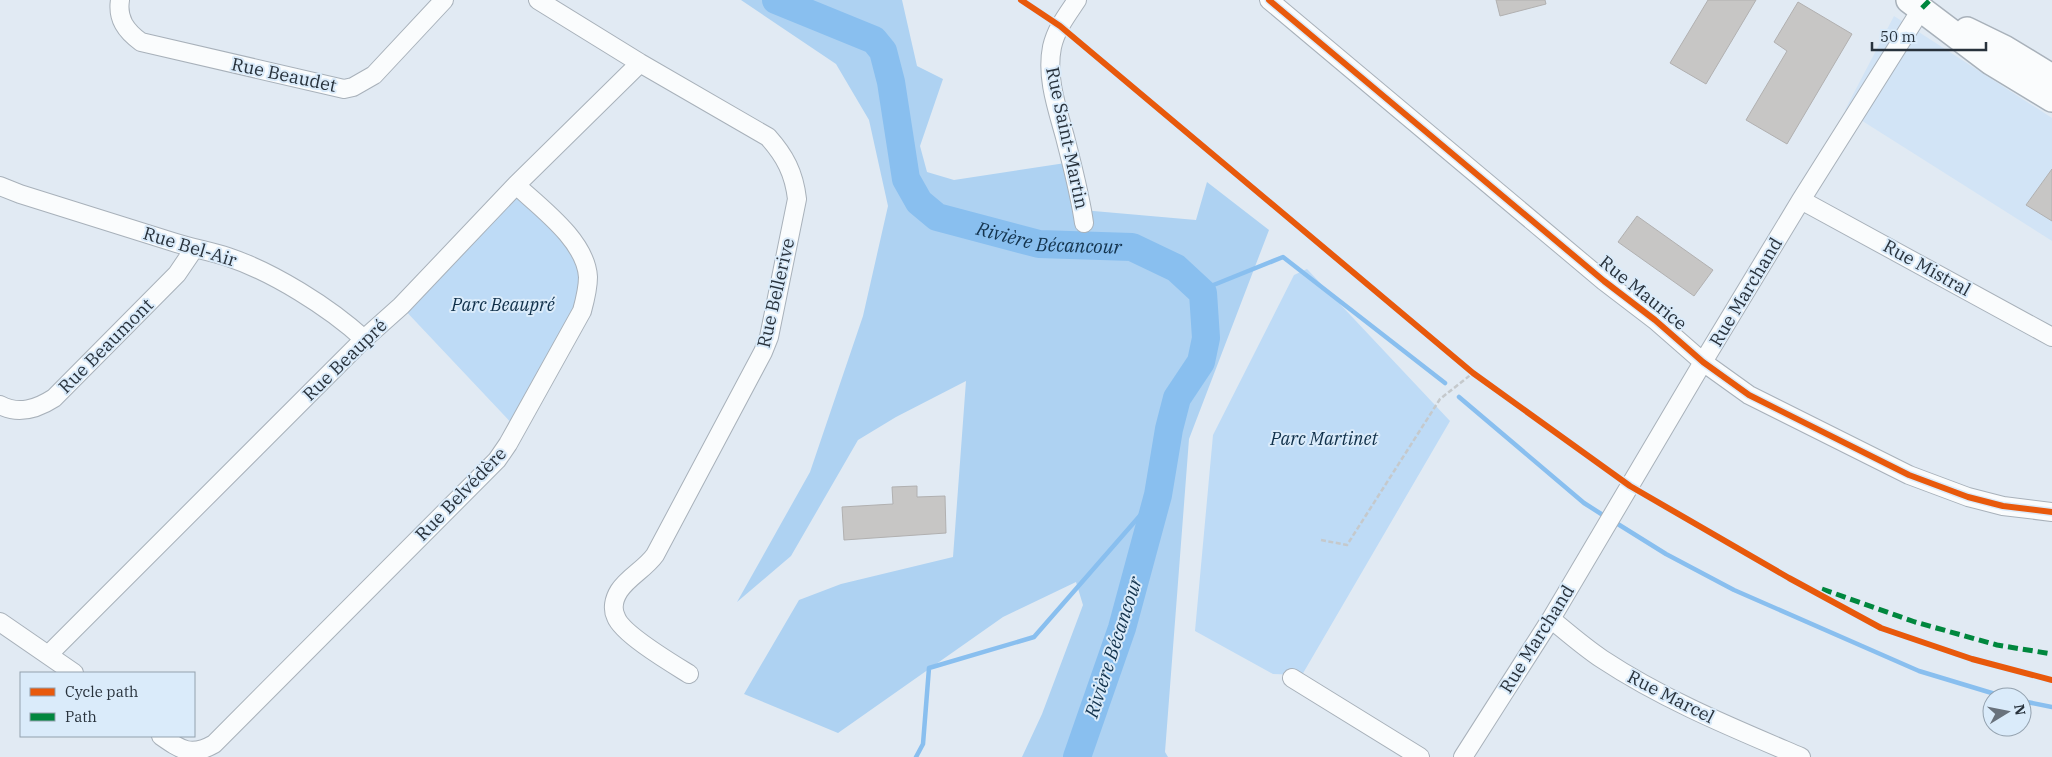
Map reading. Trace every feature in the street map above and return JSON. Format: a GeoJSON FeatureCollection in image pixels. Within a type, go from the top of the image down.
{"type":"FeatureCollection","features":[{"type":"Feature","properties":{"kind":"street","name":"Rue Beaudet"},"geometry":{"type":"LineString","coordinates":[[120,0],[120,16],[128,32],[140,42],[344,89],[352,87],[374,75],[444,0]]}},
{"type":"Feature","properties":{"kind":"street","name":"Rue Bellerive"},"geometry":{"type":"LineString","coordinates":[[538,0],[640,63],[768,137],[780,150],[789,165],[795,182],[797,199],[769,337],[763,352],[655,555],[648,565],[620,589],[616,598],[614,608],[616,618],[622,626],[666,660],[689,674]]}},
{"type":"Feature","properties":{"kind":"street","name":"Rue Saint-Martin"},"geometry":{"type":"LineString","coordinates":[[1078,0],[1060,26],[1052,45],[1050,61],[1056,102],[1072,162],[1084,223]]}},
{"type":"Feature","properties":{"kind":"street","name":"Rue Maurice"},"geometry":{"type":"LineString","coordinates":[[1269,0],[1703,362],[1748,395],[1910,475],[1977,499],[2003,506],[2052,512]]}},
{"type":"Feature","properties":{"kind":"street","name":"Rue Marchand"},"geometry":{"type":"LineString","coordinates":[[1463,757],[1551,619],[1703,362],[1802,200],[1915,4]]}},
{"type":"Feature","properties":{"kind":"street"},"geometry":{"type":"LineString","coordinates":[[1915,4],[2004,48],[2052,77]]}},
{"type":"Feature","properties":{"kind":"street"},"geometry":{"type":"LineString","coordinates":[[1915,4],[1991,62],[2052,99]]}},
{"type":"Feature","properties":{"kind":"street","name":"Rue Beaupré"},"geometry":{"type":"LineString","coordinates":[[48,655],[364,339],[401,306],[516,185],[640,63]]}},
{"type":"Feature","properties":{"kind":"street","name":"Rue Belvédère"},"geometry":{"type":"LineString","coordinates":[[162,737],[181,750],[194,753],[204,751],[214,744],[497,460],[513,437],[582,311],[587,295],[588,276],[576,245],[516,185]]}},
{"type":"Feature","properties":{"kind":"street","name":"Rue Bel-Air"},"geometry":{"type":"LineString","coordinates":[[0,186],[194,249],[228,256],[262,271],[322,305],[342,318],[364,339]]}},
{"type":"Feature","properties":{"kind":"street","name":"Rue Mistral"},"geometry":{"type":"LineString","coordinates":[[1802,200],[2052,337]]}},
{"type":"Feature","properties":{"kind":"street","name":"Rue Beaumont"},"geometry":{"type":"LineString","coordinates":[[0,405],[13,410],[27,410],[40,406],[54,398],[177,274],[194,249]]}},
{"type":"Feature","properties":{"kind":"street","name":"Rue Marcel"},"geometry":{"type":"LineString","coordinates":[[1551,619],[1601,658],[1654,689],[1706,716],[1801,757]]}},
{"type":"Feature","properties":{"kind":"street"},"geometry":{"type":"LineString","coordinates":[[0,622],[73,672]]}},
{"type":"Feature","properties":{"kind":"street"},"geometry":{"type":"LineString","coordinates":[[1292,678],[1420,757]]}},
{"type":"Feature","properties":{"kind":"path"},"geometry":{"type":"LineString","coordinates":[[1466,367],[1481,379]]}},
{"type":"Feature","properties":{"kind":"path"},"geometry":{"type":"LineString","coordinates":[[1321,540],[1346,545],[1440,399],[1473,373]]}},
{"type":"Feature","properties":{"kind":"shaded area"},"geometry":{"type":"Polygon","coordinates":[[[741,0],[902,0],[917,66],[943,79],[920,146],[927,172],[954,180],[1072,162],[1082,210],[1196,220],[1207,182],[1269,230],[1189,439],[1165,752],[1168,757],[1022,757],[1042,714],[1083,605],[1076,582],[1003,617],[838,733],[744,694],[799,600],[841,584],[953,557],[966,381],[896,417],[858,440],[791,556],[737,602],[810,472],[863,316],[888,206],[869,120],[836,64],[741,0]]]}},
{"type":"Feature","properties":{"kind":"shaded area"},"geometry":{"type":"Polygon","coordinates":[[[1894,16],[2052,118],[2052,241],[1845,110],[1894,16]]]}},
{"type":"Feature","properties":{"kind":"green space","name":"Parc Beaupré"},"geometry":{"type":"Polygon","coordinates":[[[516,185],[566,233],[587,295],[517,429],[401,306],[516,185]]]}},
{"type":"Feature","properties":{"kind":"green space","name":"Parc Martinet"},"geometry":{"type":"Polygon","coordinates":[[[1307,269],[1450,421],[1302,675],[1273,674],[1195,631],[1213,435],[1294,275],[1307,269]]]}},
{"type":"Feature","properties":{"kind":"building"},"geometry":{"type":"Polygon","coordinates":[[[1496,0],[1545,0],[1546,4],[1500,16],[1496,0]]]}},
{"type":"Feature","properties":{"kind":"building"},"geometry":{"type":"Polygon","coordinates":[[[1708,0],[1756,0],[1706,84],[1670,63],[1708,0]]]}},
{"type":"Feature","properties":{"kind":"building"},"geometry":{"type":"Polygon","coordinates":[[[1798,2],[1852,34],[1787,144],[1746,120],[1787,51],[1774,42],[1798,2]]]}},
{"type":"Feature","properties":{"kind":"building"},"geometry":{"type":"Polygon","coordinates":[[[2052,169],[2052,221],[2026,205],[2052,169]]]}},
{"type":"Feature","properties":{"kind":"building"},"geometry":{"type":"Polygon","coordinates":[[[1637,216],[1713,270],[1694,296],[1618,242],[1637,216]]]}},
{"type":"Feature","properties":{"kind":"building"},"geometry":{"type":"Polygon","coordinates":[[[917,486],[917,497],[945,496],[946,533],[844,540],[842,507],[893,504],[892,487],[917,486]]]}},
{"type":"Feature","properties":{"kind":"waterway","name":"Rivière Bécancour"},"geometry":{"type":"LineString","coordinates":[[776,0],[874,40],[883,51],[891,82],[906,179],[919,202],[937,217],[1039,244],[1132,247],[1176,268],[1203,293],[1206,338],[1201,362],[1177,398],[1169,429],[1158,495],[1122,628],[1077,757]]}},
{"type":"Feature","properties":{"kind":"waterway"},"geometry":{"type":"LineString","coordinates":[[1203,293],[1211,286],[1283,257],[1445,383]]}},
{"type":"Feature","properties":{"kind":"waterway"},"geometry":{"type":"LineString","coordinates":[[1459,397],[1584,503],[1606,517]]}},
{"type":"Feature","properties":{"kind":"waterway"},"geometry":{"type":"LineString","coordinates":[[916,757],[923,744],[929,668],[1034,637],[1158,495]]}},
{"type":"Feature","properties":{"kind":"waterway"},"geometry":{"type":"LineString","coordinates":[[1613,521],[1666,554],[1734,590],[1919,671],[1982,690]]}},
{"type":"Feature","properties":{"kind":"waterway"},"geometry":{"type":"LineString","coordinates":[[2032,703],[2052,707]]}},
{"type":"Feature","properties":{"kind":"marked path"},"geometry":{"type":"LineString","coordinates":[[1922,8],[1930,0]]}},
{"type":"Feature","properties":{"kind":"marked path"},"geometry":{"type":"LineString","coordinates":[[1822,589],[1915,622],[1997,645],[2052,654]]}},
{"type":"Feature","properties":{"kind":"cycle path"},"geometry":{"type":"LineString","coordinates":[[1021,0],[1060,26],[1473,373],[1630,486],[1789,578],[1881,628],[1972,659],[2052,680]]}},
{"type":"Feature","properties":{"kind":"cycle path"},"geometry":{"type":"LineString","coordinates":[[1269,0],[1604,281],[1655,320],[1703,362],[1749,395],[1909,475],[1968,497],[2003,506],[2052,512]]}}]}
